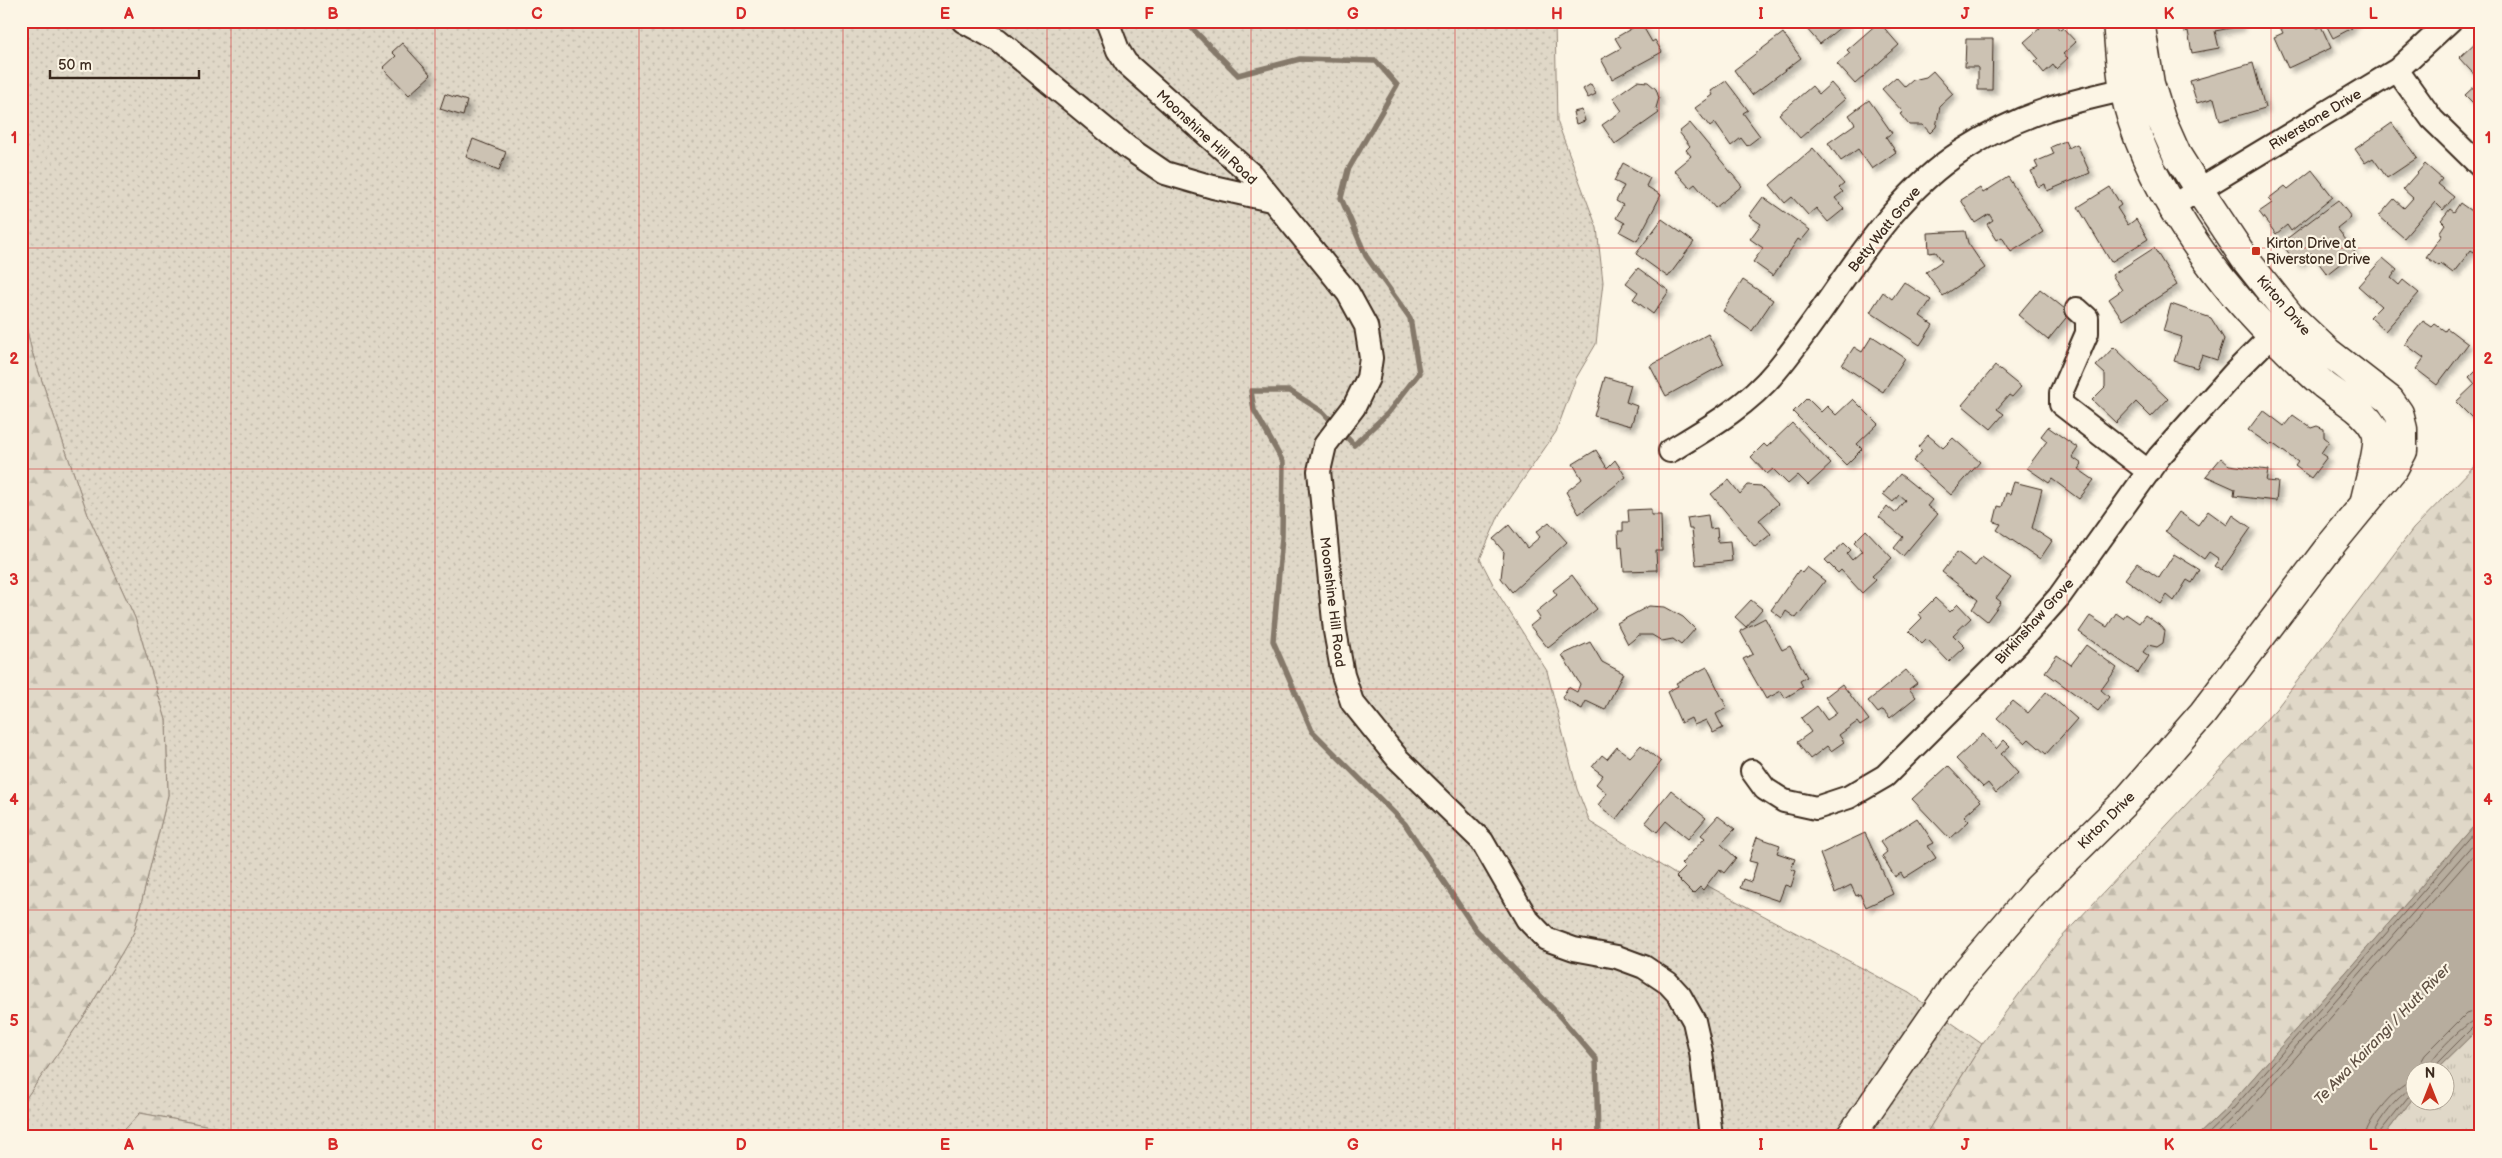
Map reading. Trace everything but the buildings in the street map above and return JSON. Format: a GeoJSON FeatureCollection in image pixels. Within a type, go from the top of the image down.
{"type":"FeatureCollection","features":[{"type":"Feature","properties":{"kind":"street"},"geometry":{"type":"LineString","coordinates":[[963,21],[998,40],[1127,147],[1165,173],[1212,188],[1271,200]]}},
{"type":"Feature","properties":{"kind":"street","name":"Moonshine Hill Road"},"geometry":{"type":"LineString","coordinates":[[1108,21],[1118,50],[1126,63],[1252,175],[1348,293],[1366,326],[1371,358],[1368,378],[1360,398],[1328,439],[1319,463],[1318,482],[1335,631],[1343,675],[1352,702],[1398,760],[1482,841],[1527,919],[1546,939],[1574,949],[1617,957],[1644,967],[1668,983],[1680,996],[1694,1022],[1701,1052],[1712,1134]]}},
{"type":"Feature","properties":{"kind":"street","name":"Kirton Drive"},"geometry":{"type":"LineString","coordinates":[[1850,1137],[1957,982],[2037,888],[2126,801],[2203,713],[2364,504],[2394,468],[2403,452],[2403,429],[2399,413],[2390,400],[2328,352],[2290,316],[2245,259],[2199,190],[2177,155],[2161,119],[2137,87],[2117,21]]}},
{"type":"Feature","properties":{"kind":"street","name":"Kirton Drive"},"geometry":{"type":"LineString","coordinates":[[2140,21],[2137,87],[2141,144],[2155,179],[2227,286],[2272,336],[2323,384],[2368,419],[2376,432],[2377,443],[2364,504]]}},
{"type":"Feature","properties":{"kind":"street","name":"Riverstone Drive"},"geometry":{"type":"LineString","coordinates":[[2172,206],[2397,70],[2450,21]]}},
{"type":"Feature","properties":{"kind":"street"},"geometry":{"type":"LineString","coordinates":[[2397,70],[2432,119],[2481,167]]}},
{"type":"Feature","properties":{"kind":"street","name":"Betty Watt Grove"},"geometry":{"type":"LineString","coordinates":[[1670,451],[1739,408],[1775,373],[1891,216],[1921,183],[1960,152],[2000,128],[2034,112],[2137,87]]}},
{"type":"Feature","properties":{"kind":"street"},"geometry":{"type":"LineString","coordinates":[[2077,309],[2087,318],[2087,333],[2061,393],[2062,404],[2149,472]]}},
{"type":"Feature","properties":{"kind":"street","name":"Birkinshaw Grove"},"geometry":{"type":"LineString","coordinates":[[1752,771],[1765,790],[1784,801],[1816,808],[1849,797],[1885,776],[2017,644],[2060,597],[2159,457],[2234,373],[2290,316]]}},
{"type":"Feature","properties":{"kind":"green space"},"geometry":{"type":"Polygon","coordinates":[[[21,21],[1555,21],[1557,121],[1597,228],[1603,282],[1596,344],[1576,378],[1556,432],[1500,513],[1480,559],[1497,592],[1547,671],[1577,789],[1590,822],[1675,874],[1708,886],[1909,993],[1982,1044],[1924,1137],[371,1137],[364,1128],[270,1137],[140,1113],[118,1137],[21,1137],[21,1105],[87,1012],[134,932],[168,795],[166,720],[135,618],[88,515],[32,352],[21,305],[21,21]]]}},
{"type":"Feature","properties":{"kind":"green space"},"geometry":{"type":"Polygon","coordinates":[[[21,305],[32,352],[88,515],[135,618],[166,720],[168,795],[134,932],[87,1012],[21,1105],[21,305]]]}},
{"type":"Feature","properties":{"kind":"green space"},"geometry":{"type":"Polygon","coordinates":[[[2481,459],[2481,818],[2227,1108],[2196,1137],[1924,1137],[1982,1044],[2060,939],[2276,709],[2413,529],[2481,459]]]}},
{"type":"Feature","properties":{"kind":"green space"},"geometry":{"type":"Polygon","coordinates":[[[2481,1026],[2481,1137],[2383,1137],[2404,1110],[2454,1110],[2454,1060],[2446,1060],[2481,1026]]]}},
{"type":"Feature","properties":{"kind":"green space"},"geometry":{"type":"Polygon","coordinates":[[[140,1113],[270,1137],[118,1137],[140,1113]]]}},
{"type":"Feature","properties":{"kind":"green space"},"geometry":{"type":"Polygon","coordinates":[[[364,1128],[371,1137],[270,1137],[364,1128]]]}},
{"type":"Feature","properties":{"kind":"water","name":"Te Awa Kairangi / Hutt River"},"geometry":{"type":"Polygon","coordinates":[[[2481,818],[2481,1026],[2446,1060],[2404,1060],[2404,1110],[2383,1137],[2196,1137],[2227,1108],[2481,818]]]}},
{"type":"Feature","properties":{"kind":"waterway"},"geometry":{"type":"LineString","coordinates":[[1185,21],[1238,75],[1300,59],[1376,61],[1397,85],[1348,170],[1341,198],[1366,256],[1410,318],[1419,373],[1388,413],[1354,445],[1342,432]]}},
{"type":"Feature","properties":{"kind":"waterway"},"geometry":{"type":"LineString","coordinates":[[1335,425],[1323,412],[1290,391],[1251,391],[1254,410],[1283,462],[1282,537],[1273,641],[1312,731],[1405,824],[1476,930],[1556,1012],[1596,1059],[1598,1137]]}},
{"type":"Feature","properties":{"kind":"place","name":"Kirton Drive at Riverstone Drive"},"geometry":{"type":"Point","coordinates":[2256,251]}}]}
